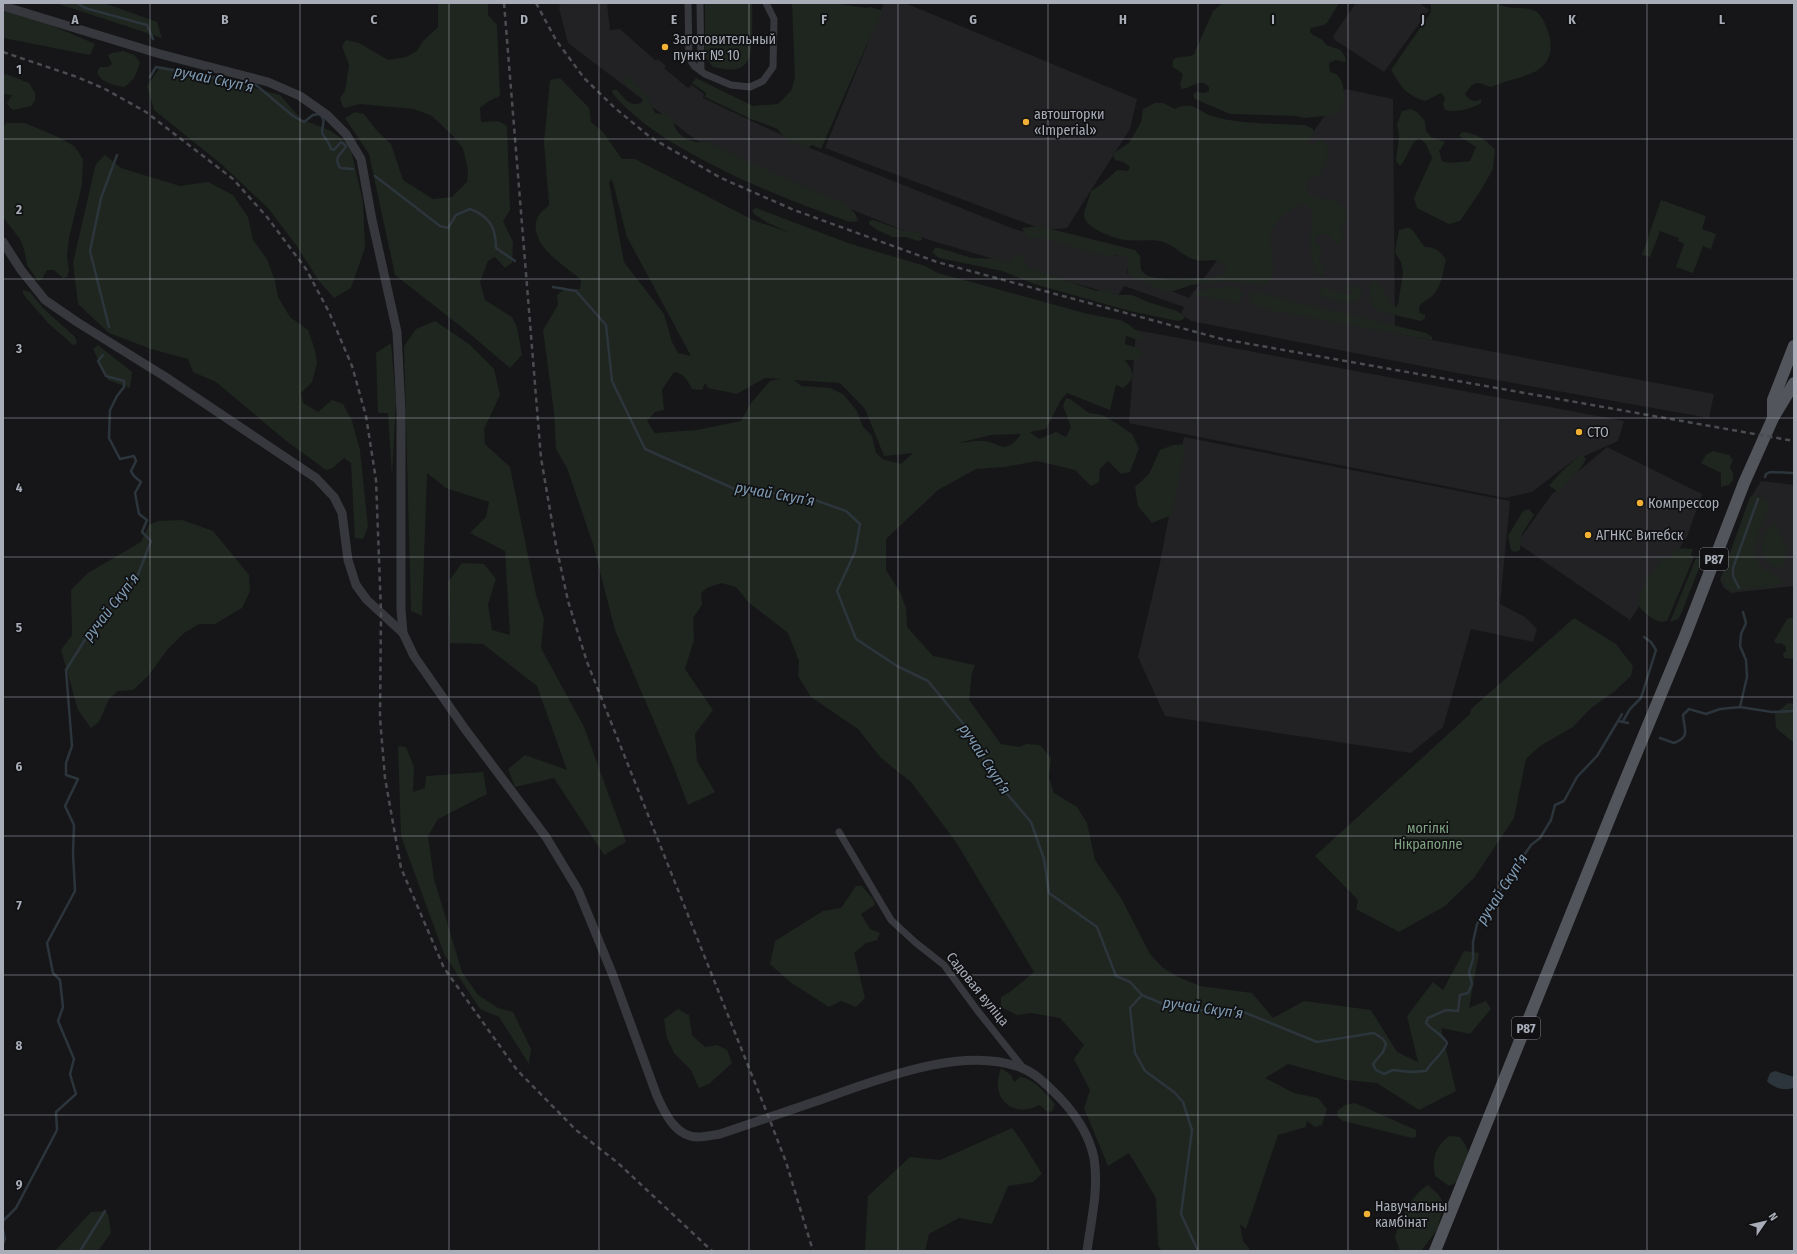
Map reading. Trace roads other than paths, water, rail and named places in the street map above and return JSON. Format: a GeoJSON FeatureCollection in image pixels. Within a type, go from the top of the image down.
{"type":"FeatureCollection","features":[{"type":"Feature","properties":{"kind":"main road","name":"Р87"},"geometry":{"type":"LineString","coordinates":[[1436,1251],[1612,812],[1685,636],[1744,483],[1773,418],[1794,346]]}},
{"type":"Feature","properties":{"kind":"main road","name":"Р87"},"geometry":{"type":"LineString","coordinates":[[1778,401],[1794,383]]}},
{"type":"Feature","properties":{"kind":"street"},"geometry":{"type":"LineString","coordinates":[[688,3],[689,58],[695,67],[730,85],[750,88],[763,81],[773,67],[774,18],[766,3]]}},
{"type":"Feature","properties":{"kind":"street"},"geometry":{"type":"LineString","coordinates":[[700,3],[701,71]]}},
{"type":"Feature","properties":{"kind":"street"},"geometry":{"type":"LineString","coordinates":[[3,6],[160,54],[268,82],[300,96],[327,115],[346,134],[360,159],[397,332],[401,412],[401,610],[403,633]]}},
{"type":"Feature","properties":{"kind":"street"},"geometry":{"type":"LineString","coordinates":[[3,242],[21,270],[45,300],[77,322],[164,376],[316,478],[334,497],[342,513],[348,560],[356,584],[367,600],[403,633]]}},
{"type":"Feature","properties":{"kind":"street","name":"Садовая вуліца"},"geometry":{"type":"LineString","coordinates":[[403,633],[414,656],[465,729],[546,836],[578,890],[612,973],[664,1112],[685,1135],[698,1137],[720,1134],[852,1089],[935,1064],[969,1061],[992,1061],[1024,1069]]}},
{"type":"Feature","properties":{"kind":"street","name":"Садовая вуліца"},"geometry":{"type":"LineString","coordinates":[[839,832],[891,920],[916,943],[944,965],[977,1010],[1024,1069],[1050,1088],[1069,1108],[1081,1125],[1089,1140],[1094,1158],[1096,1180],[1094,1208],[1087,1251]]}},
{"type":"Feature","properties":{"kind":"waterway"},"geometry":{"type":"LineString","coordinates":[[77,3],[85,8],[147,25],[153,39]]}},
{"type":"Feature","properties":{"kind":"waterway","name":"ручай Скупʼя"},"geometry":{"type":"LineString","coordinates":[[150,77],[156,67],[256,85],[293,116],[304,122],[313,115],[319,114],[323,118],[324,122],[322,132],[331,149],[334,150],[341,142],[346,146],[338,156],[337,160],[340,168],[353,169]]}},
{"type":"Feature","properties":{"kind":"waterway","name":"ручай Скупʼя"},"geometry":{"type":"LineString","coordinates":[[109,327],[90,251],[101,198],[117,155]]}},
{"type":"Feature","properties":{"kind":"waterway","name":"ручай Скупʼя"},"geometry":{"type":"LineString","coordinates":[[375,176],[440,226],[448,228],[456,215],[470,209],[482,215],[487,219],[493,228],[496,248],[515,261]]}},
{"type":"Feature","properties":{"kind":"waterway","name":"ручай Скупʼя"},"geometry":{"type":"LineString","coordinates":[[553,287],[576,291],[606,325],[612,381],[645,449],[737,490],[803,496],[846,511],[860,524],[855,552],[837,591],[856,639],[897,666],[928,681],[966,727],[997,782],[1031,822],[1044,859],[1049,893],[1097,927],[1116,976],[1130,982],[1142,995],[1163,1004],[1193,1010],[1241,1011],[1317,1042],[1374,1033],[1383,1039],[1386,1044],[1383,1052],[1373,1064],[1376,1070],[1384,1074],[1393,1070],[1410,1072],[1426,1071],[1443,1051],[1447,1043],[1443,1037],[1426,1023],[1428,1018],[1446,1010],[1458,1011],[1460,995],[1468,993],[1472,984],[1469,972],[1473,959],[1473,942],[1477,924],[1531,845],[1540,838],[1551,820],[1555,805],[1564,801],[1577,777],[1597,756],[1618,721],[1628,723]]}},
{"type":"Feature","properties":{"kind":"waterway","name":"ручай Скупʼя"},"geometry":{"type":"LineString","coordinates":[[3,1221],[16,1208],[57,1130],[56,1112],[76,1094],[70,1074],[74,1059],[58,1021],[63,1007],[60,980],[53,973],[47,943],[75,891],[73,853],[74,825],[65,806],[78,779],[66,775],[66,763],[72,746],[66,670],[93,627],[136,580],[151,541],[142,532],[147,520],[139,514],[135,493],[141,482],[131,471],[136,461],[134,456],[120,459],[109,438],[110,410],[117,396],[124,387],[124,381],[106,376],[98,361],[103,355]]}},
{"type":"Feature","properties":{"kind":"waterway"},"geometry":{"type":"LineString","coordinates":[[1765,477],[1766,474],[1770,472],[1794,473]]}},
{"type":"Feature","properties":{"kind":"waterway"},"geometry":{"type":"LineString","coordinates":[[1739,588],[1733,576],[1733,568],[1758,499]]}},
{"type":"Feature","properties":{"kind":"waterway"},"geometry":{"type":"LineString","coordinates":[[1740,707],[1747,677],[1746,660],[1740,646],[1741,634],[1746,623],[1743,612]]}},
{"type":"Feature","properties":{"kind":"waterway"},"geometry":{"type":"LineString","coordinates":[[1623,721],[1630,709],[1641,698],[1656,650],[1651,642],[1644,637]]}},
{"type":"Feature","properties":{"kind":"waterway","name":"ручай Скупʼя"},"geometry":{"type":"LineString","coordinates":[[1660,738],[1674,743],[1683,738],[1685,735],[1683,715],[1689,709],[1706,714],[1720,709],[1740,707],[1772,712],[1794,711]]}},
{"type":"Feature","properties":{"kind":"waterway","name":"ручай Скупʼя"},"geometry":{"type":"LineString","coordinates":[[1618,721],[1622,714]]}},
{"type":"Feature","properties":{"kind":"waterway"},"geometry":{"type":"LineString","coordinates":[[1142,995],[1130,1008],[1135,1053],[1145,1071],[1174,1092],[1183,1102],[1192,1130],[1181,1214],[1198,1251]]}},
{"type":"Feature","properties":{"kind":"waterway"},"geometry":{"type":"LineString","coordinates":[[80,1251],[105,1211]]}},
{"type":"Feature","properties":{"kind":"waterway","name":"ручай Скупʼя"},"geometry":{"type":"LineString","coordinates":[[3,1230],[5,1239],[3,1244]]}},
{"type":"Feature","properties":{"kind":"railway"},"geometry":{"type":"LineString","coordinates":[[504,3],[541,458],[556,545],[568,601],[587,662],[786,1162],[813,1251]]}},
{"type":"Feature","properties":{"kind":"railway"},"geometry":{"type":"LineString","coordinates":[[536,3],[556,40],[584,78],[615,108],[650,137],[721,178],[794,210],[937,262],[1222,339],[1794,441]]}},
{"type":"Feature","properties":{"kind":"railway"},"geometry":{"type":"LineString","coordinates":[[3,52],[77,77],[105,89],[146,112],[233,179],[267,217],[306,269],[329,312],[352,366],[366,416],[376,480],[381,612],[380,718],[385,778],[401,868],[444,968],[517,1070],[576,1130],[618,1163],[712,1251]]}},
{"type":"Feature","properties":{"kind":"place","name":"Заготовительный пункт № 10"},"geometry":{"type":"Point","coordinates":[665,47]}},
{"type":"Feature","properties":{"kind":"place","name":"автошторки «Imperial»"},"geometry":{"type":"Point","coordinates":[1026,122]}},
{"type":"Feature","properties":{"kind":"place","name":"СТО"},"geometry":{"type":"Point","coordinates":[1579,432]}},
{"type":"Feature","properties":{"kind":"place","name":"Компрессор"},"geometry":{"type":"Point","coordinates":[1640,503]}},
{"type":"Feature","properties":{"kind":"place","name":"АГНКС Витебск"},"geometry":{"type":"Point","coordinates":[1588,535]}},
{"type":"Feature","properties":{"kind":"place","name":"Навучальны камбінат"},"geometry":{"type":"Point","coordinates":[1367,1214]}},
{"type":"Feature","properties":{"kind":"park label","name":"могілкі Нікраполле"},"geometry":{"type":"Point","coordinates":[1428,836]}}]}
